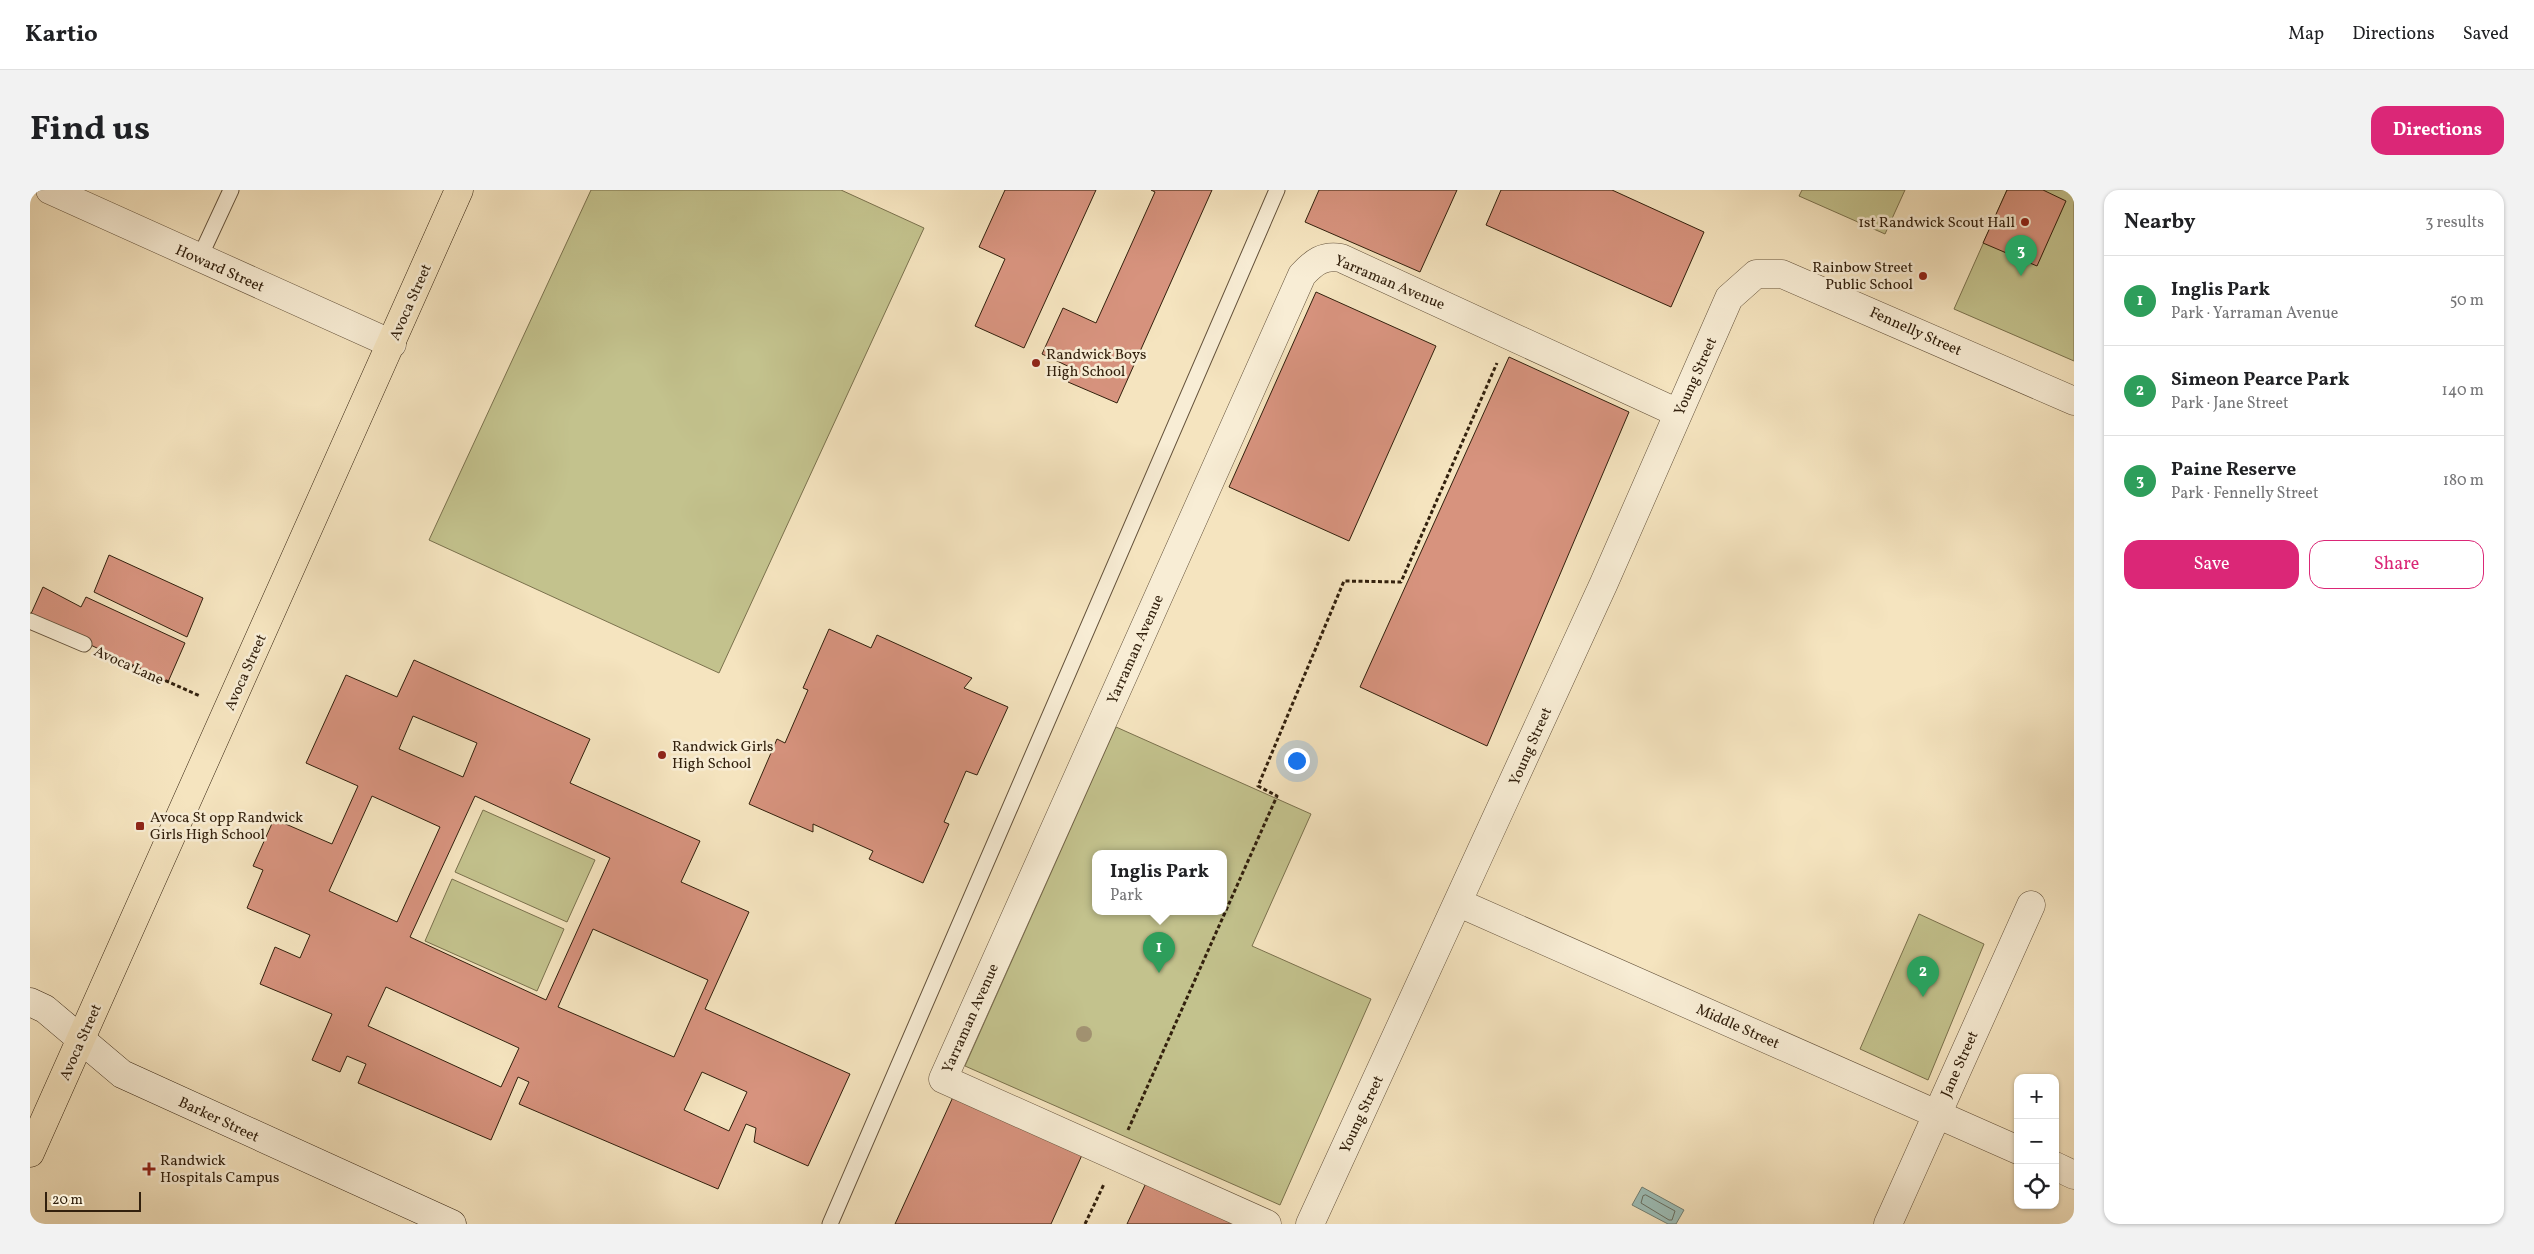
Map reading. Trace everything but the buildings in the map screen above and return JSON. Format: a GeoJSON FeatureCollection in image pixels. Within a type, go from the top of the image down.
{"type":"FeatureCollection","features":[{"type":"Feature","properties":{"kind":"main road","name":"Avoca Street"},"geometry":{"type":"LineString","coordinates":[[30,1153],[460,190]]}},
{"type":"Feature","properties":{"kind":"street","name":"Howard Street"},"geometry":{"type":"LineString","coordinates":[[50,190],[392,344]]}},
{"type":"Feature","properties":{"kind":"street","name":"Yarraman Avenue"},"geometry":{"type":"LineString","coordinates":[[1267,1224],[943,1079],[1302,276],[1315,262],[1330,256],[1342,258],[1678,414]]}},
{"type":"Feature","properties":{"kind":"street","name":"Fennelly Street"},"geometry":{"type":"LineString","coordinates":[[1756,274],[1782,274],[1811,285],[2074,401]]}},
{"type":"Feature","properties":{"kind":"street","name":"Young Street"},"geometry":{"type":"LineString","coordinates":[[1310,1224],[1459,903],[1729,298],[1756,274]]}},
{"type":"Feature","properties":{"kind":"street","name":"Middle Street"},"geometry":{"type":"LineString","coordinates":[[1459,903],[2014,1148]]}},
{"type":"Feature","properties":{"kind":"street","name":"Jane Street"},"geometry":{"type":"LineString","coordinates":[[1888,1224],[1936,1113],[2031,905]]}},
{"type":"Feature","properties":{"kind":"street","name":"Barker Street"},"geometry":{"type":"LineString","coordinates":[[30,1002],[45,1009],[122,1074],[452,1224]]}},
{"type":"Feature","properties":{"kind":"street"},"geometry":{"type":"LineString","coordinates":[[2059,1168],[2074,1175]]}},
{"type":"Feature","properties":{"kind":"lane"},"geometry":{"type":"LineString","coordinates":[[200,259],[230,190]]}},
{"type":"Feature","properties":{"kind":"lane"},"geometry":{"type":"LineString","coordinates":[[830,1224],[1277,190]]}},
{"type":"Feature","properties":{"kind":"lane","name":"Avoca Lane"},"geometry":{"type":"LineString","coordinates":[[30,621],[84,644]]}},
{"type":"Feature","properties":{"kind":"path"},"geometry":{"type":"LineString","coordinates":[[1227,908],[1277,796],[1258,786],[1344,581],[1401,582],[1508,335]]}},
{"type":"Feature","properties":{"kind":"path","name":"Avoca Lane"},"geometry":{"type":"LineString","coordinates":[[84,644],[228,709]]}},
{"type":"Feature","properties":{"kind":"path"},"geometry":{"type":"LineString","coordinates":[[1085,1224],[1224,915]]}},
{"type":"Feature","properties":{"kind":"shaded area"},"geometry":{"type":"Polygon","coordinates":[[[591,190],[841,190],[924,228],[719,673],[429,540],[591,190]]]}},
{"type":"Feature","properties":{"kind":"shaded area"},"geometry":{"type":"Polygon","coordinates":[[[1802,190],[1905,190],[1885,234],[1799,196],[1802,190]]]}},
{"type":"Feature","properties":{"kind":"shaded area"},"geometry":{"type":"Polygon","coordinates":[[[2007,190],[2074,190],[2074,361],[1954,309],[2007,190]]]}},
{"type":"Feature","properties":{"kind":"shaded area"},"geometry":{"type":"Polygon","coordinates":[[[1116,727],[1311,814],[1252,946],[1371,999],[1280,1205],[965,1066],[1116,727]]]}},
{"type":"Feature","properties":{"kind":"shaded area"},"geometry":{"type":"Polygon","coordinates":[[[483,810],[595,860],[567,922],[455,872],[483,810]]]}},
{"type":"Feature","properties":{"kind":"shaded area"},"geometry":{"type":"Polygon","coordinates":[[[452,879],[564,929],[537,991],[425,941],[452,879]]]}},
{"type":"Feature","properties":{"kind":"shaded area"},"geometry":{"type":"Polygon","coordinates":[[[1919,914],[1984,944],[1928,1080],[1860,1049],[1919,914]]]}},
{"type":"Feature","properties":{"kind":"water"},"geometry":{"type":"Polygon","coordinates":[[[1642,1187],[1684,1210],[1676,1224],[1668,1224],[1632,1205],[1642,1187]]]}},
{"type":"Feature","properties":{"kind":"place","name":"1st Randwick Scout Hall"},"geometry":{"type":"Point","coordinates":[2025,222]}},
{"type":"Feature","properties":{"kind":"place","name":"Rainbow Street Public School"},"geometry":{"type":"Point","coordinates":[1923,276]}},
{"type":"Feature","properties":{"kind":"place","name":"Paine Reserve"},"geometry":{"type":"Point","coordinates":[2021,276]}},
{"type":"Feature","properties":{"kind":"place","name":"Randwick Boys High School"},"geometry":{"type":"Point","coordinates":[1036,363]}},
{"type":"Feature","properties":{"kind":"place","name":"Randwick Girls High School"},"geometry":{"type":"Point","coordinates":[662,755]}},
{"type":"Feature","properties":{"kind":"place","name":"Avoca St opp Randwick Girls High School"},"geometry":{"type":"Point","coordinates":[140,826]}},
{"type":"Feature","properties":{"kind":"place","name":"Inglis Park"},"geometry":{"type":"Point","coordinates":[1159,973]}},
{"type":"Feature","properties":{"kind":"place","name":"Simeon Pearce Park"},"geometry":{"type":"Point","coordinates":[1923,997]}},
{"type":"Feature","properties":{"kind":"place","name":"Randwick Hospitals Campus"},"geometry":{"type":"Point","coordinates":[149,1169]}}]}
